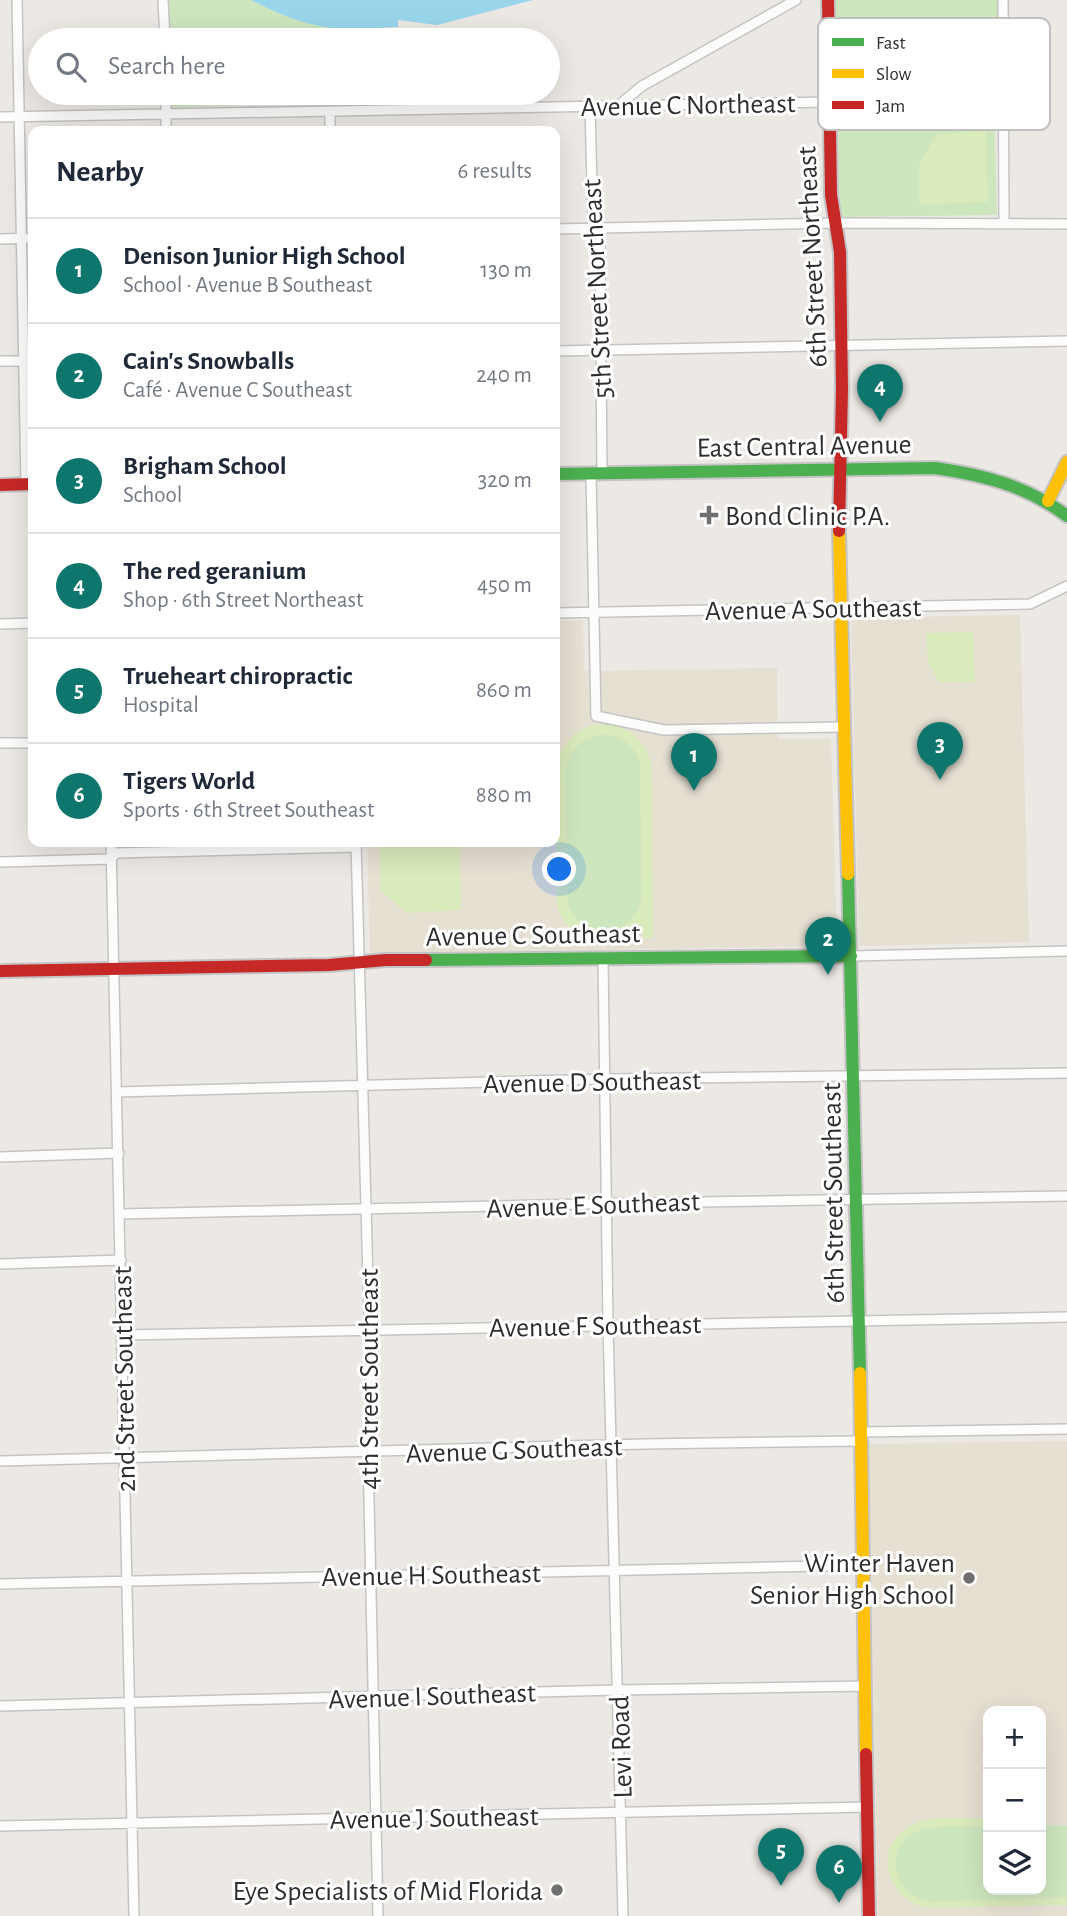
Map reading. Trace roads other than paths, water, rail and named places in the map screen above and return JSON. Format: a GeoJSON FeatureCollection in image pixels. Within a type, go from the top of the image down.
{"type":"FeatureCollection","features":[{"type":"Feature","properties":{"kind":"street"},"geometry":{"type":"LineString","coordinates":[[0,361],[28,361],[22,238],[17,0]]}},
{"type":"Feature","properties":{"kind":"street"},"geometry":{"type":"LineString","coordinates":[[163,0],[164,28]]}},
{"type":"Feature","properties":{"kind":"street"},"geometry":{"type":"LineString","coordinates":[[618,106],[648,82],[796,0]]}},
{"type":"Feature","properties":{"kind":"street","name":"6th Street Northeast"},"geometry":{"type":"LineString","coordinates":[[828,0],[828,18]]}},
{"type":"Feature","properties":{"kind":"street"},"geometry":{"type":"LineString","coordinates":[[1003,0],[1004,18]]}},
{"type":"Feature","properties":{"kind":"street","name":"Avenue C Northeast"},"geometry":{"type":"LineString","coordinates":[[0,117],[818,102]]}},
{"type":"Feature","properties":{"kind":"street"},"geometry":{"type":"LineString","coordinates":[[166,105],[166,126]]}},
{"type":"Feature","properties":{"kind":"street","name":"5th Street Northeast"},"geometry":{"type":"LineString","coordinates":[[590,106],[593,228],[600,236],[601,350],[596,473],[594,688],[596,716],[658,730],[844,727]]}},
{"type":"Feature","properties":{"kind":"street"},"geometry":{"type":"LineString","coordinates":[[330,111],[330,126]]}},
{"type":"Feature","properties":{"kind":"street","name":"6th Street Northeast"},"geometry":{"type":"LineString","coordinates":[[830,130],[831,195],[839,252],[839,470]]}},
{"type":"Feature","properties":{"kind":"street"},"geometry":{"type":"LineString","coordinates":[[1004,222],[1005,130]]}},
{"type":"Feature","properties":{"kind":"street"},"geometry":{"type":"LineString","coordinates":[[560,229],[836,223],[1004,222],[1067,225]]}},
{"type":"Feature","properties":{"kind":"street"},"geometry":{"type":"LineString","coordinates":[[0,239],[28,238]]}},
{"type":"Feature","properties":{"kind":"street"},"geometry":{"type":"LineString","coordinates":[[560,351],[1067,341]]}},
{"type":"Feature","properties":{"kind":"street"},"geometry":{"type":"LineString","coordinates":[[1048,501],[1067,462]]}},
{"type":"Feature","properties":{"kind":"street","name":"East Central Avenue"},"geometry":{"type":"LineString","coordinates":[[560,474],[936,468],[976,472],[1013,484],[1048,501],[1067,516]]}},
{"type":"Feature","properties":{"kind":"street","name":"6th Street Southeast"},"geometry":{"type":"LineString","coordinates":[[839,470],[857,1199],[869,1916]]}},
{"type":"Feature","properties":{"kind":"street"},"geometry":{"type":"LineString","coordinates":[[0,485],[28,484]]}},
{"type":"Feature","properties":{"kind":"street","name":"Avenue A Southeast"},"geometry":{"type":"LineString","coordinates":[[560,613],[1030,604],[1067,586]]}},
{"type":"Feature","properties":{"kind":"street"},"geometry":{"type":"LineString","coordinates":[[0,624],[28,623]]}},
{"type":"Feature","properties":{"kind":"street"},"geometry":{"type":"LineString","coordinates":[[0,743],[28,743]]}},
{"type":"Feature","properties":{"kind":"street","name":"2nd Street Southeast"},"geometry":{"type":"LineString","coordinates":[[111,847],[134,1916]]}},
{"type":"Feature","properties":{"kind":"street"},"geometry":{"type":"LineString","coordinates":[[0,862],[111,859],[116,853],[276,847]]}},
{"type":"Feature","properties":{"kind":"street","name":"4th Street Southeast"},"geometry":{"type":"LineString","coordinates":[[356,847],[372,1446],[368,1453],[378,1916]]}},
{"type":"Feature","properties":{"kind":"street","name":"Avenue C Southeast"},"geometry":{"type":"LineString","coordinates":[[0,971],[360,963],[386,960],[851,956],[1067,951]]}},
{"type":"Feature","properties":{"kind":"street","name":"Levi Road"},"geometry":{"type":"LineString","coordinates":[[603,957],[608,1325],[623,1916]]}},
{"type":"Feature","properties":{"kind":"street","name":"Avenue D Southeast"},"geometry":{"type":"LineString","coordinates":[[117,1092],[606,1079],[1067,1073]]}},
{"type":"Feature","properties":{"kind":"street"},"geometry":{"type":"LineString","coordinates":[[0,1157],[119,1153]]}},
{"type":"Feature","properties":{"kind":"street","name":"Avenue E Southeast"},"geometry":{"type":"LineString","coordinates":[[120,1214],[1067,1196]]}},
{"type":"Feature","properties":{"kind":"street"},"geometry":{"type":"LineString","coordinates":[[0,1264],[121,1260]]}},
{"type":"Feature","properties":{"kind":"street","name":"Avenue F Southeast"},"geometry":{"type":"LineString","coordinates":[[122,1335],[1067,1317]]}},
{"type":"Feature","properties":{"kind":"street","name":"Avenue G Southeast"},"geometry":{"type":"LineString","coordinates":[[0,1461],[611,1446],[1067,1429]]}},
{"type":"Feature","properties":{"kind":"street","name":"Avenue H Southeast"},"geometry":{"type":"LineString","coordinates":[[0,1584],[615,1574],[863,1565]]}},
{"type":"Feature","properties":{"kind":"street","name":"Avenue I Southeast"},"geometry":{"type":"LineString","coordinates":[[0,1706],[865,1686]]}},
{"type":"Feature","properties":{"kind":"street","name":"Avenue J Southeast"},"geometry":{"type":"LineString","coordinates":[[0,1826],[867,1807]]}},
{"type":"Feature","properties":{"kind":"water"},"geometry":{"type":"Polygon","coordinates":[[[251,0],[533,0],[437,25],[398,20],[398,27],[334,28],[306,23],[251,0]]]}},
{"type":"Feature","properties":{"kind":"place","name":"The red geranium"},"geometry":{"type":"Point","coordinates":[880,422]}},
{"type":"Feature","properties":{"kind":"place","name":"Bond Clinic P.A."},"geometry":{"type":"Point","coordinates":[709,515]}},
{"type":"Feature","properties":{"kind":"place","name":"Brigham School"},"geometry":{"type":"Point","coordinates":[940,780]}},
{"type":"Feature","properties":{"kind":"place","name":"Denison Junior High School"},"geometry":{"type":"Point","coordinates":[694,791]}},
{"type":"Feature","properties":{"kind":"place","name":"Cain's Snowballs"},"geometry":{"type":"Point","coordinates":[828,975]}},
{"type":"Feature","properties":{"kind":"place","name":"Winter Haven Senior High School"},"geometry":{"type":"Point","coordinates":[969,1578]}},
{"type":"Feature","properties":{"kind":"place","name":"Trueheart chiropractic"},"geometry":{"type":"Point","coordinates":[781,1886]}},
{"type":"Feature","properties":{"kind":"place","name":"Eye Specialists of Mid Florida"},"geometry":{"type":"Point","coordinates":[557,1890]}},
{"type":"Feature","properties":{"kind":"place","name":"Tigers World"},"geometry":{"type":"Point","coordinates":[839,1903]}}]}
